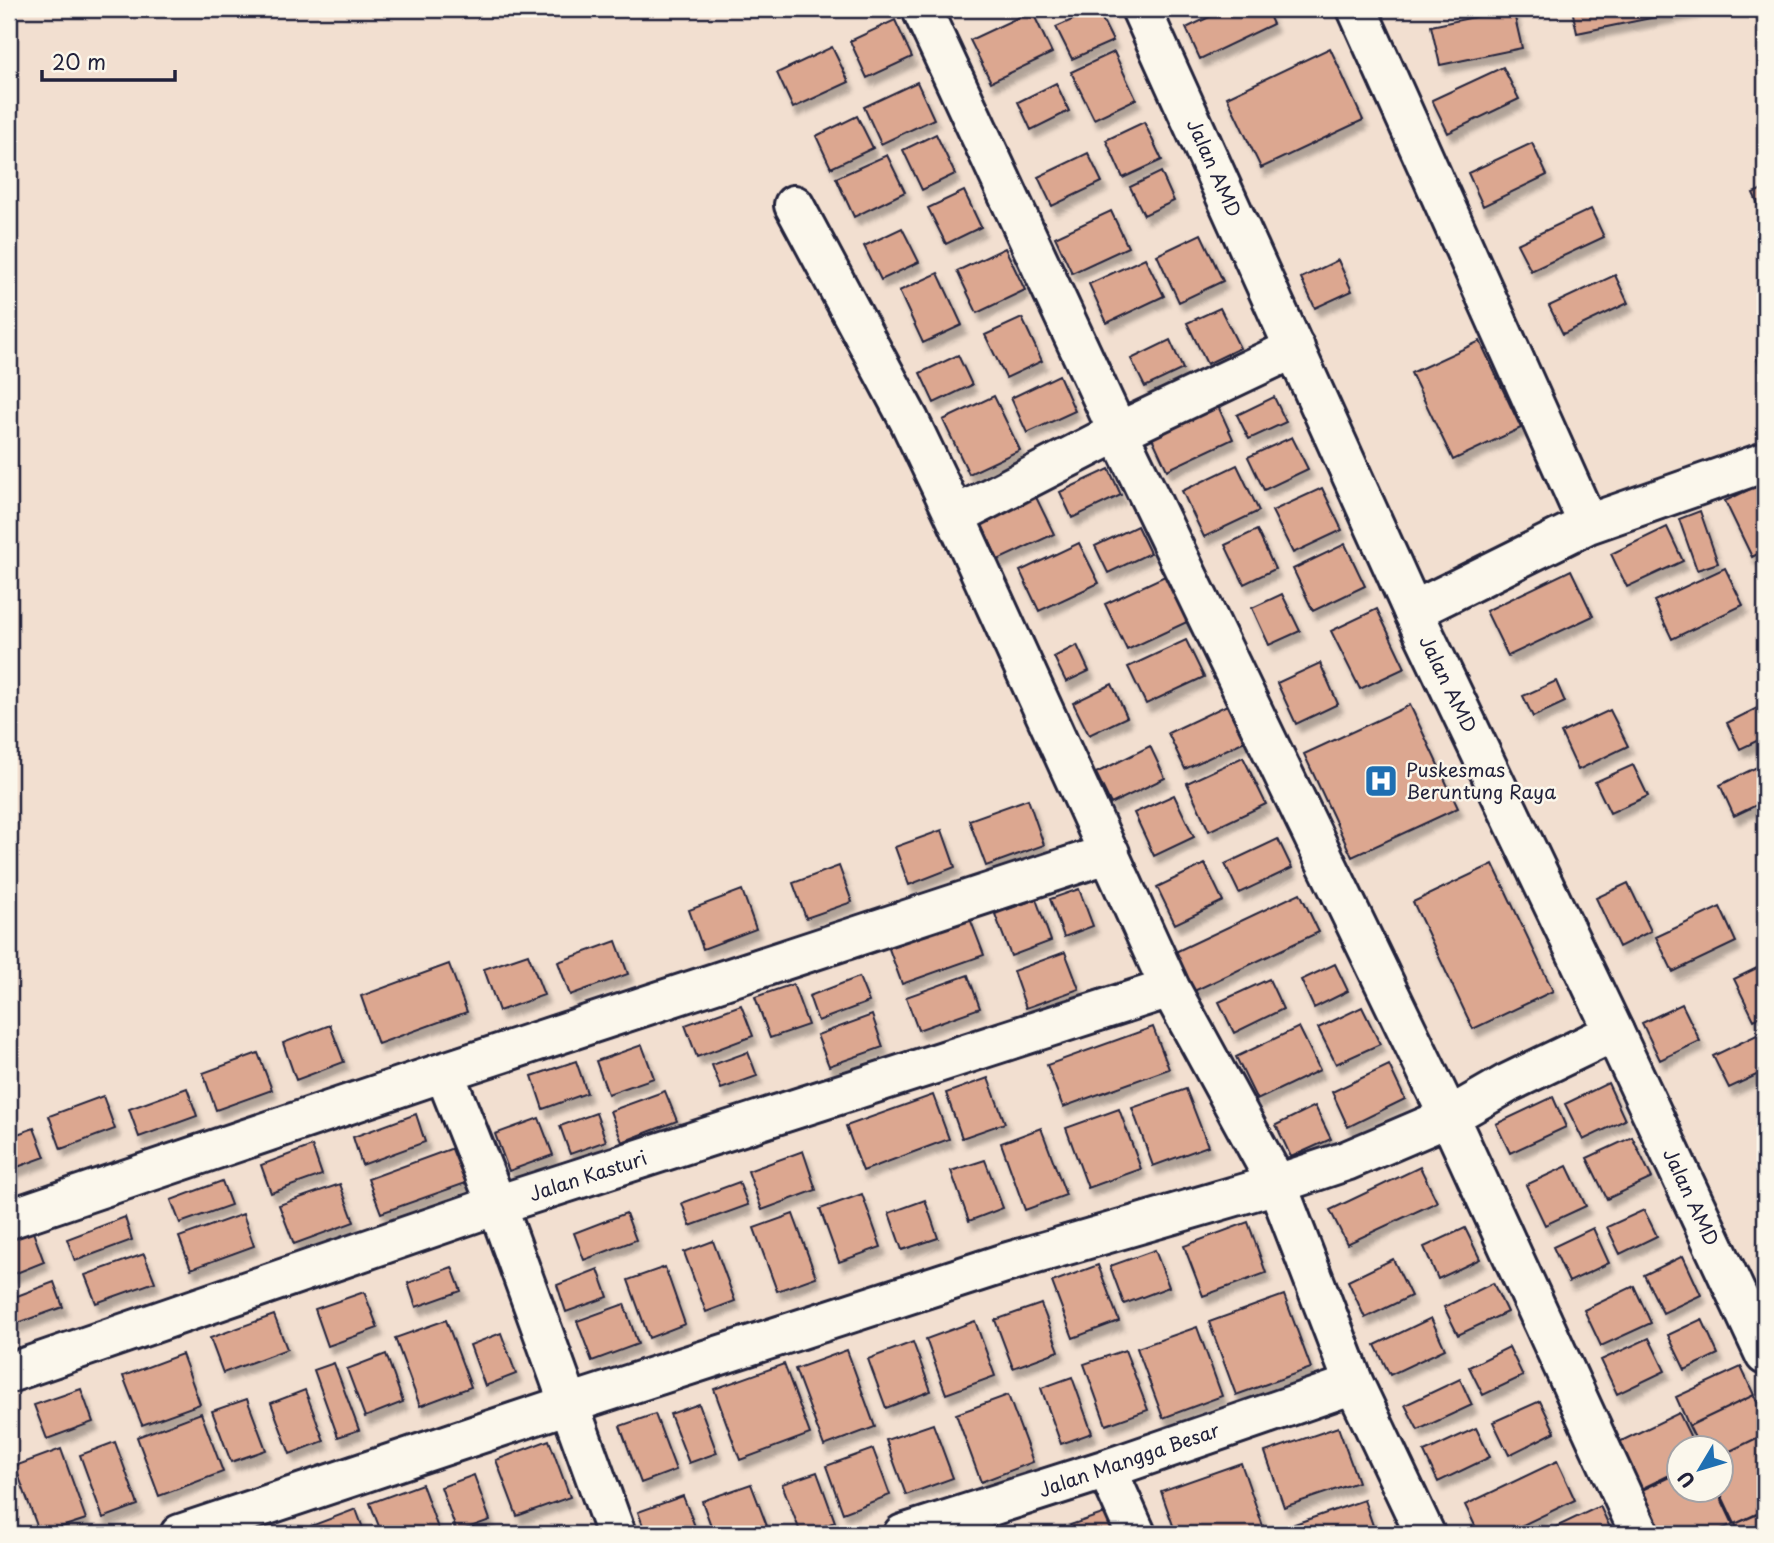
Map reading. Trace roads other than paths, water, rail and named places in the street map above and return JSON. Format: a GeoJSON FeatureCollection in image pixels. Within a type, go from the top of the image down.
{"type":"FeatureCollection","features":[{"type":"Feature","properties":{"kind":"street","name":"Jalan AMD"},"geometry":{"type":"LineString","coordinates":[[1141,9],[1413,611],[1765,1356]]}},
{"type":"Feature","properties":{"kind":"street"},"geometry":{"type":"LineString","coordinates":[[1357,9],[1588,524]]}},
{"type":"Feature","properties":{"kind":"street"},"geometry":{"type":"LineString","coordinates":[[923,12],[1118,432],[1449,1117],[1640,1534]]}},
{"type":"Feature","properties":{"kind":"street"},"geometry":{"type":"LineString","coordinates":[[794,205],[909,420],[1170,988],[1278,1184],[1354,1384],[1425,1534]]}},
{"type":"Feature","properties":{"kind":"street"},"geometry":{"type":"LineString","coordinates":[[955,516],[1118,432],[1295,348]]}},
{"type":"Feature","properties":{"kind":"street"},"geometry":{"type":"LineString","coordinates":[[1413,611],[1588,524],[1765,462]]}},
{"type":"Feature","properties":{"kind":"street"},"geometry":{"type":"LineString","coordinates":[[9,1219],[444,1072],[1110,853]]}},
{"type":"Feature","properties":{"kind":"street","name":"Jalan Kasturi"},"geometry":{"type":"LineString","coordinates":[[9,1373],[497,1205],[1170,988]]}},
{"type":"Feature","properties":{"kind":"street"},"geometry":{"type":"LineString","coordinates":[[180,1534],[569,1404],[1005,1263],[1278,1184],[1346,1161],[1449,1117],[1508,1083],[1614,1032]]}},
{"type":"Feature","properties":{"kind":"street"},"geometry":{"type":"LineString","coordinates":[[444,1072],[497,1205],[616,1534]]}},
{"type":"Feature","properties":{"kind":"street","name":"Jalan Mangga Besar"},"geometry":{"type":"LineString","coordinates":[[903,1534],[1107,1469],[1354,1384]]}},
{"type":"Feature","properties":{"kind":"street"},"geometry":{"type":"LineString","coordinates":[[1107,1469],[1136,1534]]}},
{"type":"Feature","properties":{"kind":"place","name":"Puskesmas Beruntung Raya"},"geometry":{"type":"Point","coordinates":[1381,781]}}]}
